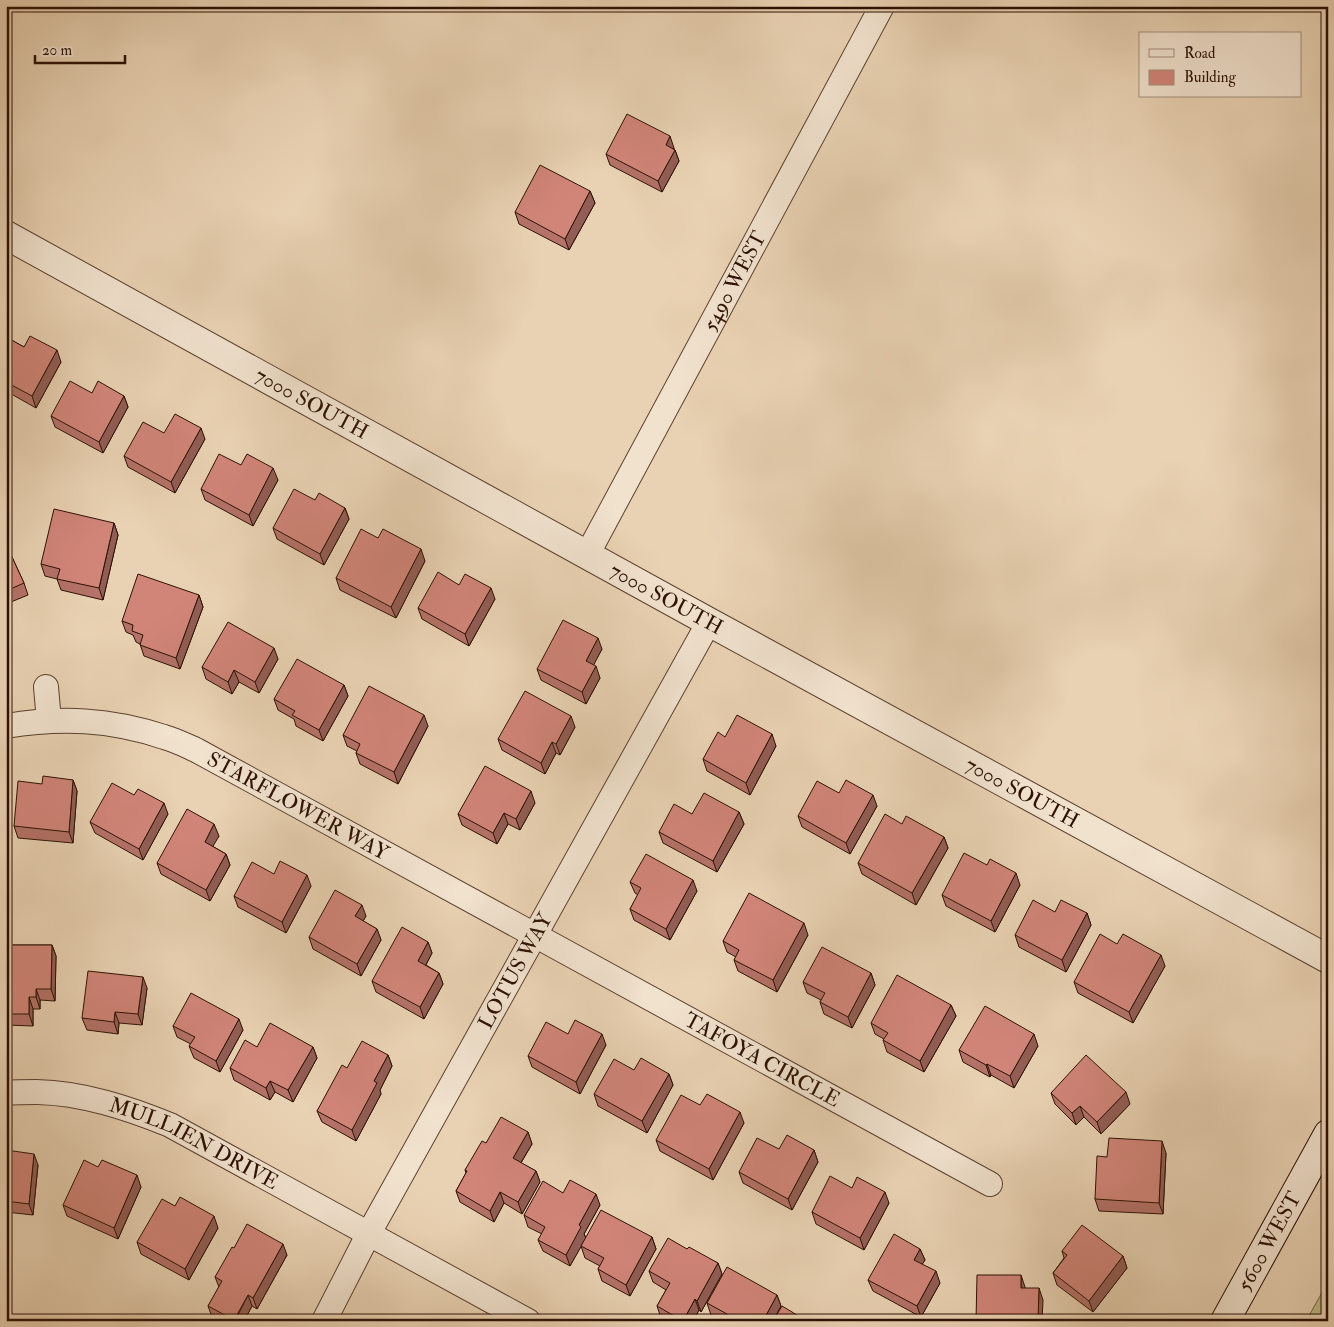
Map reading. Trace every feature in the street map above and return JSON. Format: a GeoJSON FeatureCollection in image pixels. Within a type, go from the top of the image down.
{"type":"FeatureCollection","features":[{"type":"Feature","properties":{"kind":"street","name":"5490 WEST"},"geometry":{"type":"LineString","coordinates":[[587,555],[882,6]]}},
{"type":"Feature","properties":{"kind":"street","name":"7000 SOUTH"},"geometry":{"type":"LineString","coordinates":[[6,235],[708,622],[1328,959]]}},
{"type":"Feature","properties":{"kind":"street","name":"LOTUS WAY"},"geometry":{"type":"LineString","coordinates":[[324,1321],[369,1233],[708,622]]}},
{"type":"Feature","properties":{"kind":"street"},"geometry":{"type":"LineString","coordinates":[[46,686],[48,721]]}},
{"type":"Feature","properties":{"kind":"street","name":"STARFLOWER WAY"},"geometry":{"type":"LineString","coordinates":[[6,726],[67,720],[100,722],[133,728],[165,737],[196,750],[534,935]]}},
{"type":"Feature","properties":{"kind":"street","name":"TAFOYA CIRCLE"},"geometry":{"type":"LineString","coordinates":[[534,935],[990,1184]]}},
{"type":"Feature","properties":{"kind":"street","name":"MULLIEN DRIVE"},"geometry":{"type":"LineString","coordinates":[[6,1092],[72,1095],[138,1112],[170,1125],[528,1321]]}},
{"type":"Feature","properties":{"kind":"street","name":"5600 WEST"},"geometry":{"type":"LineString","coordinates":[[1225,1321],[1328,1134]]}},
{"type":"Feature","properties":{"kind":"shaded area"},"geometry":{"type":"Polygon","coordinates":[[[1328,1282],[1328,1321],[1306,1321],[1328,1282]]]}},
{"type":"Feature","properties":{"kind":"building"},"geometry":{"type":"Polygon","coordinates":[[[627,114],[670,136],[666,145],[675,150],[658,181],[606,154],[627,114]]]}},
{"type":"Feature","properties":{"kind":"building"},"geometry":{"type":"Polygon","coordinates":[[[540,165],[590,191],[565,239],[515,212],[540,165]]]}},
{"type":"Feature","properties":{"kind":"building"},"geometry":{"type":"Polygon","coordinates":[[[30,336],[57,350],[32,396],[6,382],[6,337],[24,347],[30,336]]]}},
{"type":"Feature","properties":{"kind":"building"},"geometry":{"type":"Polygon","coordinates":[[[70,381],[92,393],[98,381],[124,396],[99,442],[51,416],[70,381]]]}},
{"type":"Feature","properties":{"kind":"building"},"geometry":{"type":"Polygon","coordinates":[[[175,414],[201,428],[171,482],[124,456],[143,422],[164,433],[175,414]]]}},
{"type":"Feature","properties":{"kind":"building"},"geometry":{"type":"Polygon","coordinates":[[[219,454],[241,465],[247,454],[273,468],[249,515],[201,489],[219,454]]]}},
{"type":"Feature","properties":{"kind":"building"},"geometry":{"type":"Polygon","coordinates":[[[294,489],[315,500],[319,493],[345,508],[320,554],[273,528],[294,489]]]}},
{"type":"Feature","properties":{"kind":"building"},"geometry":{"type":"Polygon","coordinates":[[[54,509],[114,523],[99,588],[57,579],[60,569],[41,564],[54,509]]]}},
{"type":"Feature","properties":{"kind":"building"},"geometry":{"type":"Polygon","coordinates":[[[361,529],[378,538],[383,529],[421,549],[391,607],[336,578],[361,529]]]}},
{"type":"Feature","properties":{"kind":"building"},"geometry":{"type":"Polygon","coordinates":[[[6,544],[24,583],[6,591],[6,544]]]}},
{"type":"Feature","properties":{"kind":"building"},"geometry":{"type":"Polygon","coordinates":[[[438,572],[459,585],[465,574],[491,588],[465,634],[418,608],[438,572]]]}},
{"type":"Feature","properties":{"kind":"building"},"geometry":{"type":"Polygon","coordinates":[[[138,574],[199,595],[176,658],[140,645],[143,635],[132,631],[133,625],[122,621],[138,574]]]}},
{"type":"Feature","properties":{"kind":"building"},"geometry":{"type":"Polygon","coordinates":[[[563,620],[598,638],[586,661],[596,666],[582,692],[537,669],[563,620]]]}},
{"type":"Feature","properties":{"kind":"building"},"geometry":{"type":"Polygon","coordinates":[[[228,622],[274,648],[255,682],[234,670],[228,682],[202,667],[228,622]]]}},
{"type":"Feature","properties":{"kind":"building"},"geometry":{"type":"Polygon","coordinates":[[[297,659],[344,685],[319,730],[292,715],[295,711],[274,699],[297,659]]]}},
{"type":"Feature","properties":{"kind":"building"},"geometry":{"type":"Polygon","coordinates":[[[369,686],[424,715],[394,772],[356,753],[360,744],[343,735],[369,686]]]}},
{"type":"Feature","properties":{"kind":"building"},"geometry":{"type":"Polygon","coordinates":[[[525,691],[571,716],[556,744],[552,742],[541,763],[498,739],[525,691]]]}},
{"type":"Feature","properties":{"kind":"building"},"geometry":{"type":"Polygon","coordinates":[[[737,715],[772,734],[746,783],[703,759],[718,732],[725,737],[737,715]]]}},
{"type":"Feature","properties":{"kind":"building"},"geometry":{"type":"Polygon","coordinates":[[[485,766],[531,791],[516,819],[504,813],[493,833],[458,814],[485,766]]]}},
{"type":"Feature","properties":{"kind":"building"},"geometry":{"type":"Polygon","coordinates":[[[43,776],[73,780],[69,832],[14,826],[18,781],[42,784],[43,776]]]}},
{"type":"Feature","properties":{"kind":"building"},"geometry":{"type":"Polygon","coordinates":[[[846,780],[873,795],[846,843],[798,816],[817,781],[839,793],[846,780]]]}},
{"type":"Feature","properties":{"kind":"building"},"geometry":{"type":"Polygon","coordinates":[[[112,783],[134,795],[138,789],[164,803],[139,849],[90,822],[112,783]]]}},
{"type":"Feature","properties":{"kind":"building"},"geometry":{"type":"Polygon","coordinates":[[[704,793],[739,812],[713,861],[659,832],[674,804],[692,814],[704,793]]]}},
{"type":"Feature","properties":{"kind":"building"},"geometry":{"type":"Polygon","coordinates":[[[187,809],[214,824],[205,842],[226,854],[206,890],[157,863],[187,809]]]}},
{"type":"Feature","properties":{"kind":"building"},"geometry":{"type":"Polygon","coordinates":[[[885,814],[902,824],[906,816],[944,837],[912,893],[858,863],[885,814]]]}},
{"type":"Feature","properties":{"kind":"building"},"geometry":{"type":"Polygon","coordinates":[[[964,853],[987,865],[990,859],[1016,873],[991,921],[942,895],[964,853]]]}},
{"type":"Feature","properties":{"kind":"building"},"geometry":{"type":"Polygon","coordinates":[[[646,854],[693,880],[666,929],[630,909],[641,888],[630,882],[646,854]]]}},
{"type":"Feature","properties":{"kind":"building"},"geometry":{"type":"Polygon","coordinates":[[[280,861],[307,875],[282,922],[234,896],[252,862],[274,874],[280,861]]]}},
{"type":"Feature","properties":{"kind":"building"},"geometry":{"type":"Polygon","coordinates":[[[335,890],[362,905],[355,916],[377,929],[357,964],[309,937],[335,890]]]}},
{"type":"Feature","properties":{"kind":"building"},"geometry":{"type":"Polygon","coordinates":[[[749,893],[804,923],[773,980],[734,960],[739,950],[723,941],[749,893]]]}},
{"type":"Feature","properties":{"kind":"building"},"geometry":{"type":"Polygon","coordinates":[[[1033,900],[1055,912],[1061,900],[1087,913],[1062,960],[1015,935],[1033,900]]]}},
{"type":"Feature","properties":{"kind":"building"},"geometry":{"type":"Polygon","coordinates":[[[402,927],[428,942],[418,961],[439,973],[420,1007],[372,981],[402,927]]]}},
{"type":"Feature","properties":{"kind":"building"},"geometry":{"type":"Polygon","coordinates":[[[1100,934],[1117,944],[1123,934],[1161,955],[1129,1012],[1074,982],[1100,934]]]}},
{"type":"Feature","properties":{"kind":"building"},"geometry":{"type":"Polygon","coordinates":[[[6,945],[52,945],[51,989],[36,989],[36,997],[29,997],[29,1014],[6,1014],[6,945]]]}},
{"type":"Feature","properties":{"kind":"building"},"geometry":{"type":"Polygon","coordinates":[[[822,947],[871,973],[848,1017],[820,1002],[825,993],[803,982],[822,947]]]}},
{"type":"Feature","properties":{"kind":"building"},"geometry":{"type":"Polygon","coordinates":[[[88,971],[143,977],[138,1014],[115,1012],[114,1022],[82,1018],[88,971]]]}},
{"type":"Feature","properties":{"kind":"building"},"geometry":{"type":"Polygon","coordinates":[[[897,975],[951,1005],[920,1061],[883,1040],[888,1033],[871,1023],[897,975]]]}},
{"type":"Feature","properties":{"kind":"building"},"geometry":{"type":"Polygon","coordinates":[[[191,993],[239,1019],[216,1061],[189,1046],[195,1037],[173,1026],[191,993]]]}},
{"type":"Feature","properties":{"kind":"building"},"geometry":{"type":"Polygon","coordinates":[[[985,1006],[1034,1034],[1010,1076],[959,1050],[985,1006]]]}},
{"type":"Feature","properties":{"kind":"building"},"geometry":{"type":"Polygon","coordinates":[[[575,1020],[602,1034],[576,1082],[528,1056],[546,1022],[568,1034],[575,1020]]]}},
{"type":"Feature","properties":{"kind":"building"},"geometry":{"type":"Polygon","coordinates":[[[270,1023],[313,1047],[288,1090],[270,1081],[266,1088],[230,1068],[245,1040],[257,1047],[270,1023]]]}},
{"type":"Feature","properties":{"kind":"building"},"geometry":{"type":"Polygon","coordinates":[[[362,1041],[388,1055],[374,1081],[377,1083],[352,1130],[317,1111],[342,1065],[347,1068],[362,1041]]]}},
{"type":"Feature","properties":{"kind":"building"},"geometry":{"type":"Polygon","coordinates":[[[1086,1055],[1126,1092],[1097,1122],[1080,1106],[1072,1113],[1051,1093],[1086,1055]]]}},
{"type":"Feature","properties":{"kind":"building"},"geometry":{"type":"Polygon","coordinates":[[[641,1058],[669,1074],[642,1121],[594,1094],[614,1059],[634,1070],[641,1058]]]}},
{"type":"Feature","properties":{"kind":"building"},"geometry":{"type":"Polygon","coordinates":[[[707,1094],[740,1112],[709,1169],[656,1140],[681,1095],[700,1105],[707,1094]]]}},
{"type":"Feature","properties":{"kind":"building"},"geometry":{"type":"Polygon","coordinates":[[[501,1117],[528,1132],[513,1158],[536,1171],[518,1202],[500,1192],[490,1211],[456,1191],[467,1171],[465,1170],[482,1141],[486,1143],[501,1117]]]}},
{"type":"Feature","properties":{"kind":"building"},"geometry":{"type":"Polygon","coordinates":[[[787,1135],[814,1150],[788,1199],[739,1172],[757,1138],[779,1149],[787,1135]]]}},
{"type":"Feature","properties":{"kind":"building"},"geometry":{"type":"Polygon","coordinates":[[[1109,1138],[1162,1141],[1159,1203],[1095,1199],[1097,1156],[1107,1157],[1109,1138]]]}},
{"type":"Feature","properties":{"kind":"building"},"geometry":{"type":"Polygon","coordinates":[[[6,1150],[34,1154],[29,1204],[6,1201],[6,1150]]]}},
{"type":"Feature","properties":{"kind":"building"},"geometry":{"type":"Polygon","coordinates":[[[84,1160],[98,1167],[102,1160],[137,1175],[114,1228],[63,1205],[84,1160]]]}},
{"type":"Feature","properties":{"kind":"building"},"geometry":{"type":"Polygon","coordinates":[[[830,1176],[852,1188],[857,1177],[885,1192],[860,1238],[812,1212],[830,1176]]]}},
{"type":"Feature","properties":{"kind":"building"},"geometry":{"type":"Polygon","coordinates":[[[570,1180],[596,1194],[579,1225],[581,1227],[566,1255],[538,1240],[545,1227],[524,1215],[543,1181],[563,1193],[570,1180]]]}},
{"type":"Feature","properties":{"kind":"building"},"geometry":{"type":"Polygon","coordinates":[[[180,1197],[214,1216],[185,1269],[137,1242],[162,1199],[175,1206],[180,1197]]]}},
{"type":"Feature","properties":{"kind":"building"},"geometry":{"type":"Polygon","coordinates":[[[601,1210],[652,1237],[626,1285],[598,1269],[604,1258],[581,1246],[601,1210]]]}},
{"type":"Feature","properties":{"kind":"building"},"geometry":{"type":"Polygon","coordinates":[[[247,1224],[283,1244],[253,1298],[248,1295],[234,1320],[208,1306],[222,1281],[215,1277],[247,1224]]]}},
{"type":"Feature","properties":{"kind":"building"},"geometry":{"type":"Polygon","coordinates":[[[1082,1225],[1123,1256],[1089,1301],[1053,1273],[1067,1255],[1062,1251],[1082,1225]]]}},
{"type":"Feature","properties":{"kind":"building"},"geometry":{"type":"Polygon","coordinates":[[[894,1234],[920,1249],[914,1260],[936,1271],[917,1306],[868,1280],[894,1234]]]}},
{"type":"Feature","properties":{"kind":"building"},"geometry":{"type":"Polygon","coordinates":[[[668,1238],[718,1263],[697,1301],[695,1299],[683,1321],[657,1306],[670,1283],[649,1271],[668,1238]]]}},
{"type":"Feature","properties":{"kind":"building"},"geometry":{"type":"Polygon","coordinates":[[[727,1267],[777,1295],[763,1321],[724,1321],[727,1314],[707,1303],[727,1267]]]}},
{"type":"Feature","properties":{"kind":"building"},"geometry":{"type":"Polygon","coordinates":[[[977,1275],[1021,1275],[1021,1288],[1039,1288],[1038,1321],[976,1321],[977,1275]]]}},
{"type":"Feature","properties":{"kind":"building"},"geometry":{"type":"Polygon","coordinates":[[[782,1306],[807,1321],[773,1321],[782,1306]]]}}]}
